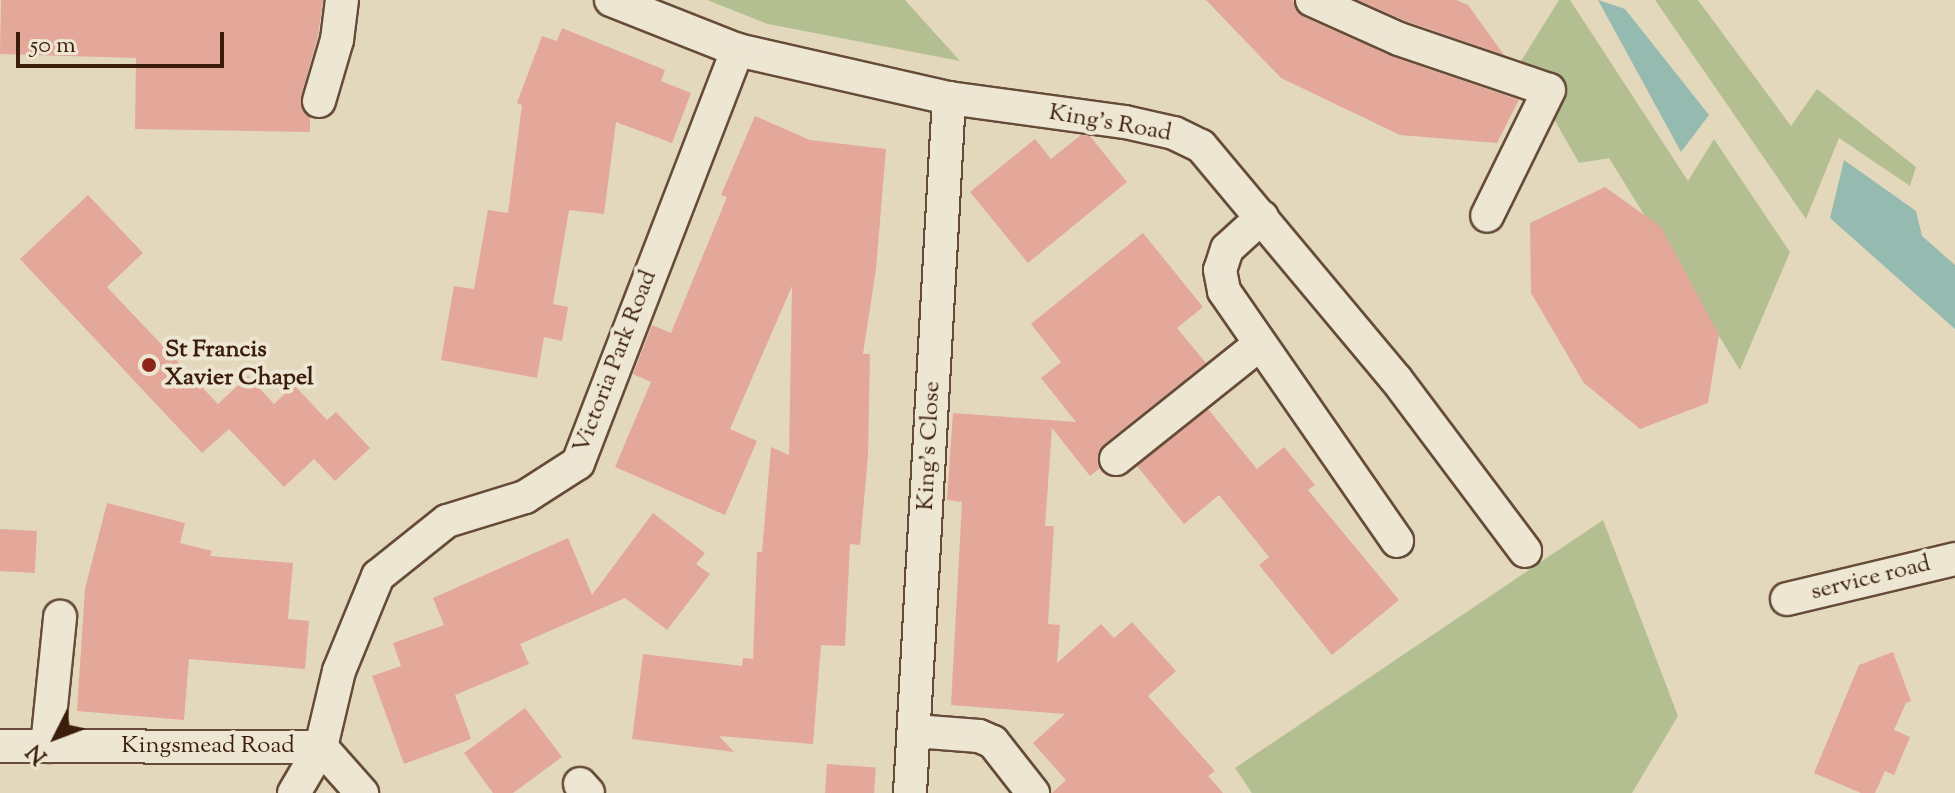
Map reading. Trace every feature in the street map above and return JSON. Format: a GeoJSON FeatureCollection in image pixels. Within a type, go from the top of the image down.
{"type":"FeatureCollection","features":[{"type":"Feature","properties":{"kind":"street"},"geometry":{"type":"LineString","coordinates":[[319,101],[337,40],[342,0]]}},
{"type":"Feature","properties":{"kind":"street","name":"King's Road"},"geometry":{"type":"LineString","coordinates":[[611,0],[737,50],[949,98],[1174,133],[1201,146],[1396,379],[1525,551]]}},
{"type":"Feature","properties":{"kind":"street"},"geometry":{"type":"LineString","coordinates":[[1312,0],[1399,39],[1549,90],[1487,216]]}},
{"type":"Feature","properties":{"kind":"street","name":"Victoria Park Road"},"geometry":{"type":"LineString","coordinates":[[294,793],[321,747],[339,671],[378,576],[447,521],[525,497],[578,463],[737,50]]}},
{"type":"Feature","properties":{"kind":"street","name":"King's Close"},"geometry":{"type":"LineString","coordinates":[[910,793],[949,98]]}},
{"type":"Feature","properties":{"kind":"street"},"geometry":{"type":"LineString","coordinates":[[1262,217],[1227,249],[1220,270],[1224,291],[1397,541]]}},
{"type":"Feature","properties":{"kind":"street"},"geometry":{"type":"LineString","coordinates":[[1116,459],[1260,344]]}},
{"type":"Feature","properties":{"kind":"street","name":"service road"},"geometry":{"type":"LineString","coordinates":[[1787,599],[1955,559]]}},
{"type":"Feature","properties":{"kind":"street"},"geometry":{"type":"LineString","coordinates":[[47,746],[60,617]]}},
{"type":"Feature","properties":{"kind":"street"},"geometry":{"type":"LineString","coordinates":[[915,731],[979,736],[993,742],[1033,793]]}},
{"type":"Feature","properties":{"kind":"street","name":"Kingsmead Road"},"geometry":{"type":"LineString","coordinates":[[0,746],[321,747]]}},
{"type":"Feature","properties":{"kind":"street"},"geometry":{"type":"LineString","coordinates":[[321,747],[362,793]]}},
{"type":"Feature","properties":{"kind":"green space"},"geometry":{"type":"Polygon","coordinates":[[[707,0],[905,0],[960,61],[768,24],[707,0]]]}},
{"type":"Feature","properties":{"kind":"green space"},"geometry":{"type":"Polygon","coordinates":[[[1559,0],[1570,0],[1688,181],[1714,139],[1790,252],[1740,370],[1609,158],[1579,163],[1521,61],[1559,0]]]}},
{"type":"Feature","properties":{"kind":"green space"},"geometry":{"type":"Polygon","coordinates":[[[1655,0],[1698,0],[1791,126],[1817,89],[1916,167],[1910,186],[1839,138],[1806,219],[1655,0]]]}},
{"type":"Feature","properties":{"kind":"green space"},"geometry":{"type":"Polygon","coordinates":[[[1603,520],[1678,716],[1632,793],[1252,793],[1235,768],[1603,520]]]}},
{"type":"Feature","properties":{"kind":"water"},"geometry":{"type":"Polygon","coordinates":[[[1598,0],[1625,9],[1709,115],[1681,152],[1598,0]]]}},
{"type":"Feature","properties":{"kind":"water"},"geometry":{"type":"Polygon","coordinates":[[[1844,160],[1916,211],[1922,236],[1955,265],[1955,329],[1830,218],[1844,160]]]}},
{"type":"Feature","properties":{"kind":"building"},"geometry":{"type":"Polygon","coordinates":[[[1,0],[323,0],[318,36],[301,96],[301,106],[310,117],[310,132],[135,129],[136,58],[0,54],[1,0]]]}},
{"type":"Feature","properties":{"kind":"building"},"geometry":{"type":"Polygon","coordinates":[[[1206,0],[1293,0],[1296,10],[1304,17],[1391,56],[1519,100],[1497,143],[1400,135],[1281,78],[1206,0]]]}},
{"type":"Feature","properties":{"kind":"building"},"geometry":{"type":"Polygon","coordinates":[[[1358,0],[1456,0],[1468,5],[1504,55],[1406,21],[1358,0]]]}},
{"type":"Feature","properties":{"kind":"building"},"geometry":{"type":"Polygon","coordinates":[[[562,28],[665,70],[661,81],[691,93],[672,143],[616,122],[604,214],[569,210],[553,304],[568,307],[562,341],[544,337],[537,378],[441,360],[454,286],[474,289],[488,210],[508,213],[522,105],[517,103],[542,36],[557,41],[562,28]]]}},
{"type":"Feature","properties":{"kind":"building"},"geometry":{"type":"Polygon","coordinates":[[[755,116],[810,140],[886,149],[876,269],[863,354],[870,354],[868,456],[860,545],[850,544],[845,646],[821,645],[813,744],[719,736],[734,752],[632,739],[643,654],[742,666],[743,658],[753,659],[757,552],[762,552],[771,447],[789,455],[792,286],[730,429],[757,441],[725,515],[615,467],[651,382],[633,374],[652,325],[671,333],[727,197],[721,195],[755,116]]]}},
{"type":"Feature","properties":{"kind":"building"},"geometry":{"type":"Polygon","coordinates":[[[1081,135],[1090,136],[1127,182],[1028,263],[970,192],[1035,139],[1051,159],[1081,135]]]}},
{"type":"Feature","properties":{"kind":"building"},"geometry":{"type":"Polygon","coordinates":[[[1605,187],[1661,227],[1719,335],[1708,403],[1640,429],[1584,383],[1531,293],[1530,223],[1605,187]]]}},
{"type":"Feature","properties":{"kind":"building"},"geometry":{"type":"Polygon","coordinates":[[[88,195],[143,253],[107,287],[218,404],[248,376],[274,404],[294,385],[327,420],[336,412],[370,448],[335,481],[314,459],[284,487],[229,429],[202,453],[20,259],[88,195]]]}},
{"type":"Feature","properties":{"kind":"building"},"geometry":{"type":"Polygon","coordinates":[[[1143,233],[1203,307],[1177,328],[1206,363],[1104,444],[1098,453],[1100,468],[1090,476],[1052,428],[1045,526],[1054,526],[1048,624],[1060,625],[1057,663],[1101,624],[1114,638],[1132,622],[1176,671],[1148,696],[1215,771],[1208,776],[1223,793],[1052,793],[1066,780],[1033,743],[1065,714],[951,705],[962,502],[947,500],[953,413],[1076,422],[1041,378],[1061,362],[1031,324],[1143,233]]]}},
{"type":"Feature","properties":{"kind":"building"},"geometry":{"type":"Polygon","coordinates":[[[1208,409],[1257,469],[1284,447],[1315,485],[1308,490],[1399,600],[1332,655],[1259,565],[1269,557],[1219,495],[1184,524],[1137,466],[1208,409]]]}},
{"type":"Feature","properties":{"kind":"building"},"geometry":{"type":"Polygon","coordinates":[[[107,503],[185,523],[180,543],[212,551],[210,556],[293,563],[288,619],[309,621],[305,669],[189,659],[184,720],[77,711],[85,589],[107,503]]]}},
{"type":"Feature","properties":{"kind":"building"},"geometry":{"type":"Polygon","coordinates":[[[653,513],[705,553],[696,564],[710,574],[667,630],[625,598],[520,644],[529,664],[455,695],[471,739],[404,764],[372,676],[401,666],[393,643],[444,625],[433,598],[568,538],[592,595],[653,513]]]}},
{"type":"Feature","properties":{"kind":"building"},"geometry":{"type":"Polygon","coordinates":[[[0,529],[37,531],[35,573],[0,571],[0,529]]]}},
{"type":"Feature","properties":{"kind":"building"},"geometry":{"type":"Polygon","coordinates":[[[1893,652],[1911,701],[1906,703],[1894,730],[1910,737],[1894,775],[1885,771],[1875,793],[1861,793],[1814,773],[1859,665],[1893,652]]]}},
{"type":"Feature","properties":{"kind":"building"},"geometry":{"type":"Polygon","coordinates":[[[525,708],[562,757],[513,793],[493,793],[464,753],[525,708]]]}},
{"type":"Feature","properties":{"kind":"building"},"geometry":{"type":"Polygon","coordinates":[[[827,764],[876,767],[874,793],[825,793],[827,764]]]}},
{"type":"Feature","properties":{"kind":"place","name":"St Francis Xavier Chapel"},"geometry":{"type":"Point","coordinates":[149,365]}}]}
